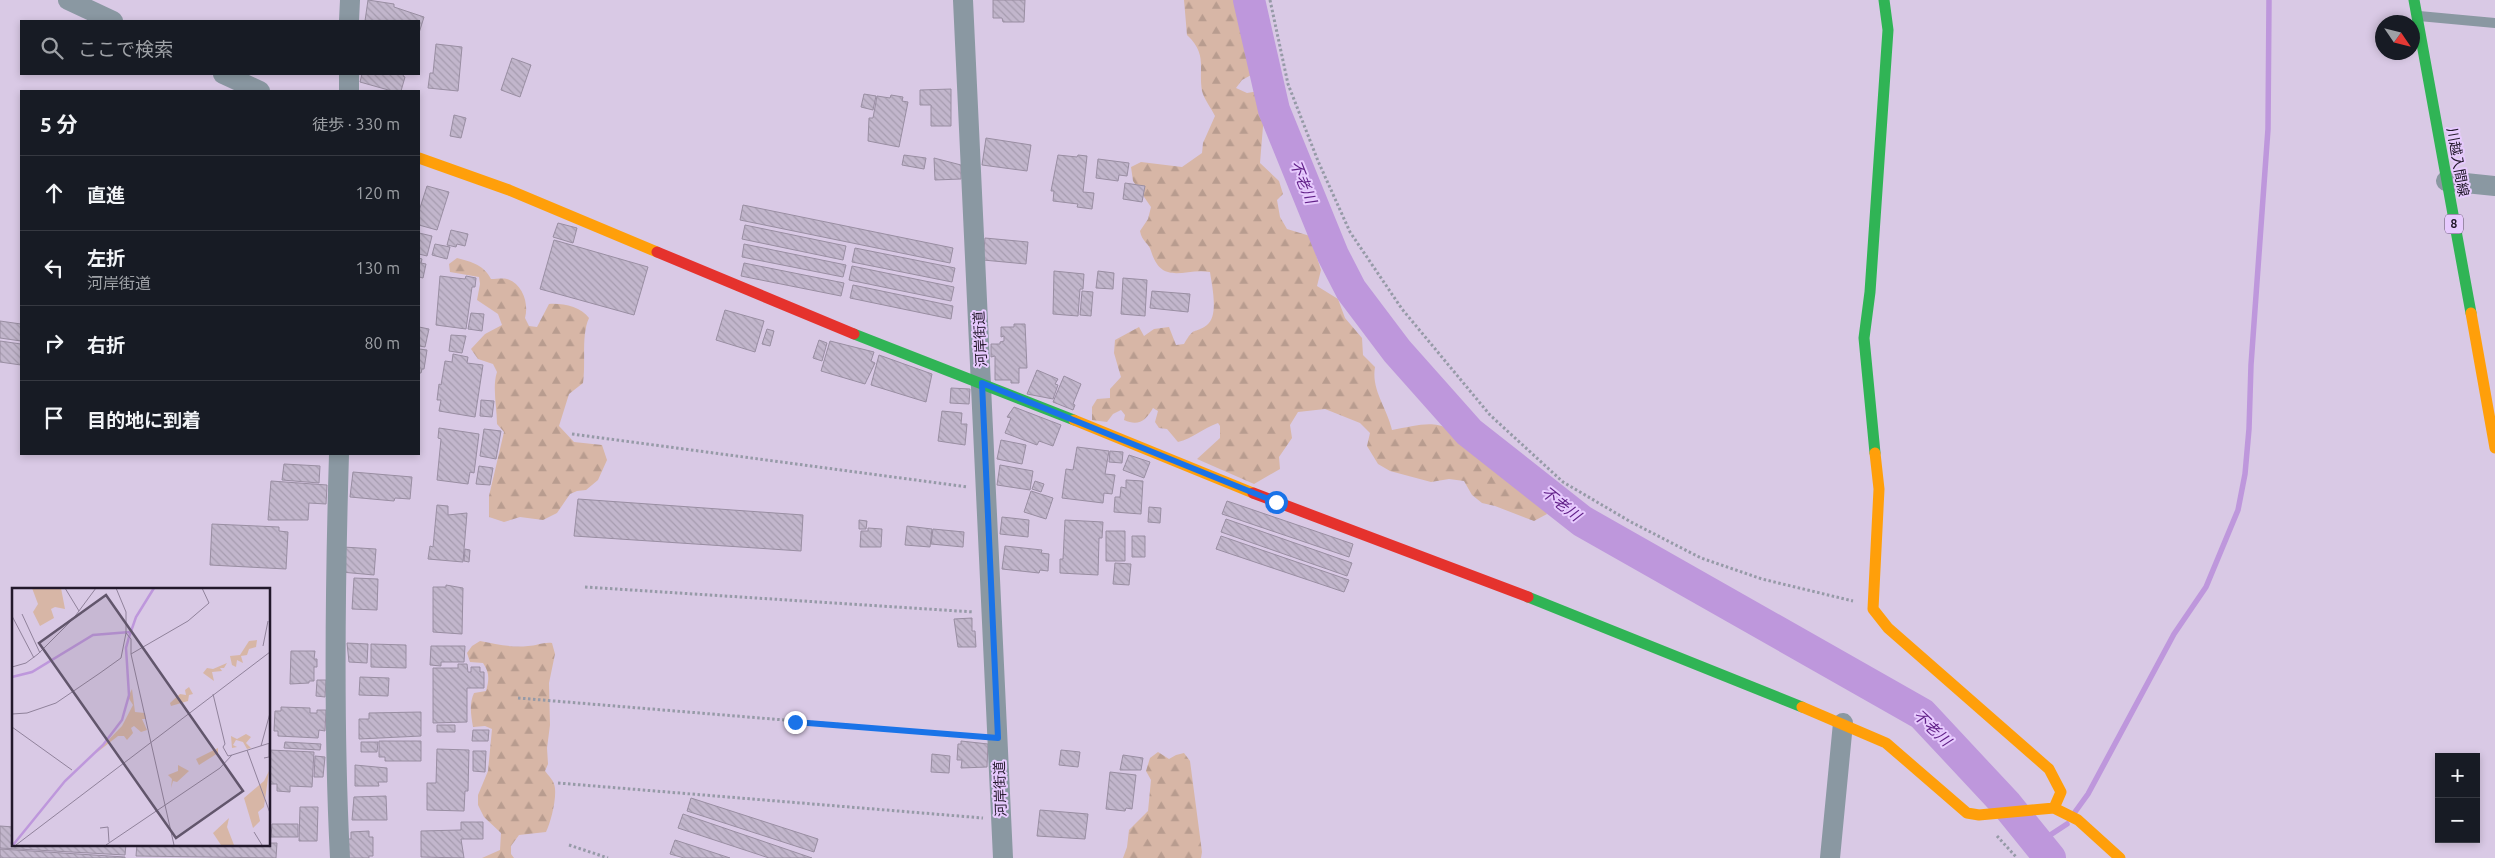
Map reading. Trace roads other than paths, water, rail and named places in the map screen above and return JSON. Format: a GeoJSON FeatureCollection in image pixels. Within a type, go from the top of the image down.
{"type":"FeatureCollection","features":[{"type":"Feature","properties":{"kind":"street"},"geometry":{"type":"LineString","coordinates":[[68,0],[111,20]]}},
{"type":"Feature","properties":{"kind":"street"},"geometry":{"type":"LineString","coordinates":[[348,20],[350,0]]}},
{"type":"Feature","properties":{"kind":"street","name":"河岸街道"},"geometry":{"type":"LineString","coordinates":[[964,0],[966,88],[982,383],[1003,858]]}},
{"type":"Feature","properties":{"kind":"street"},"geometry":{"type":"LineString","coordinates":[[1884,0],[1888,30],[1870,292],[1864,338],[1879,489],[1873,609],[1888,628],[2050,769],[2061,792],[2054,808]]}},
{"type":"Feature","properties":{"kind":"street","name":"川越入間線"},"geometry":{"type":"LineString","coordinates":[[2414,0],[2418,15]]}},
{"type":"Feature","properties":{"kind":"street","name":"川越入間線"},"geometry":{"type":"LineString","coordinates":[[2420,28],[2495,448]]}},
{"type":"Feature","properties":{"kind":"street"},"geometry":{"type":"LineString","coordinates":[[226,75],[258,90]]}},
{"type":"Feature","properties":{"kind":"street"},"geometry":{"type":"LineString","coordinates":[[349,75],[349,90]]}},
{"type":"Feature","properties":{"kind":"street"},"geometry":{"type":"LineString","coordinates":[[420,158],[509,190],[819,321],[982,383],[1276,502],[1447,565],[1842,722],[1886,743],[1966,813],[1979,814],[2054,808],[2078,820],[2120,858]]}},
{"type":"Feature","properties":{"kind":"street"},"geometry":{"type":"LineString","coordinates":[[2446,181],[2495,186]]}},
{"type":"Feature","properties":{"kind":"street"},"geometry":{"type":"LineString","coordinates":[[339,455],[336,563],[337,799],[340,858]]}},
{"type":"Feature","properties":{"kind":"street"},"geometry":{"type":"LineString","coordinates":[[1830,858],[1842,722]]}},
{"type":"Feature","properties":{"kind":"lane"},"geometry":{"type":"LineString","coordinates":[[2420,16],[2495,23]]}},
{"type":"Feature","properties":{"kind":"waterway","name":"不老川"},"geometry":{"type":"LineString","coordinates":[[1249,0],[1274,110],[1333,255],[1351,290],[1397,351],[1469,432],[1582,521],[1922,714],[2007,805],[2050,858]]}},
{"type":"Feature","properties":{"kind":"waterway"},"geometry":{"type":"LineString","coordinates":[[2075,812],[2088,794],[2174,634],[2206,587],[2238,510],[2245,474],[2249,429],[2251,365],[2268,129],[2269,0]]}},
{"type":"Feature","properties":{"kind":"waterway"},"geometry":{"type":"LineString","coordinates":[[2038,843],[2067,824]]}}]}
